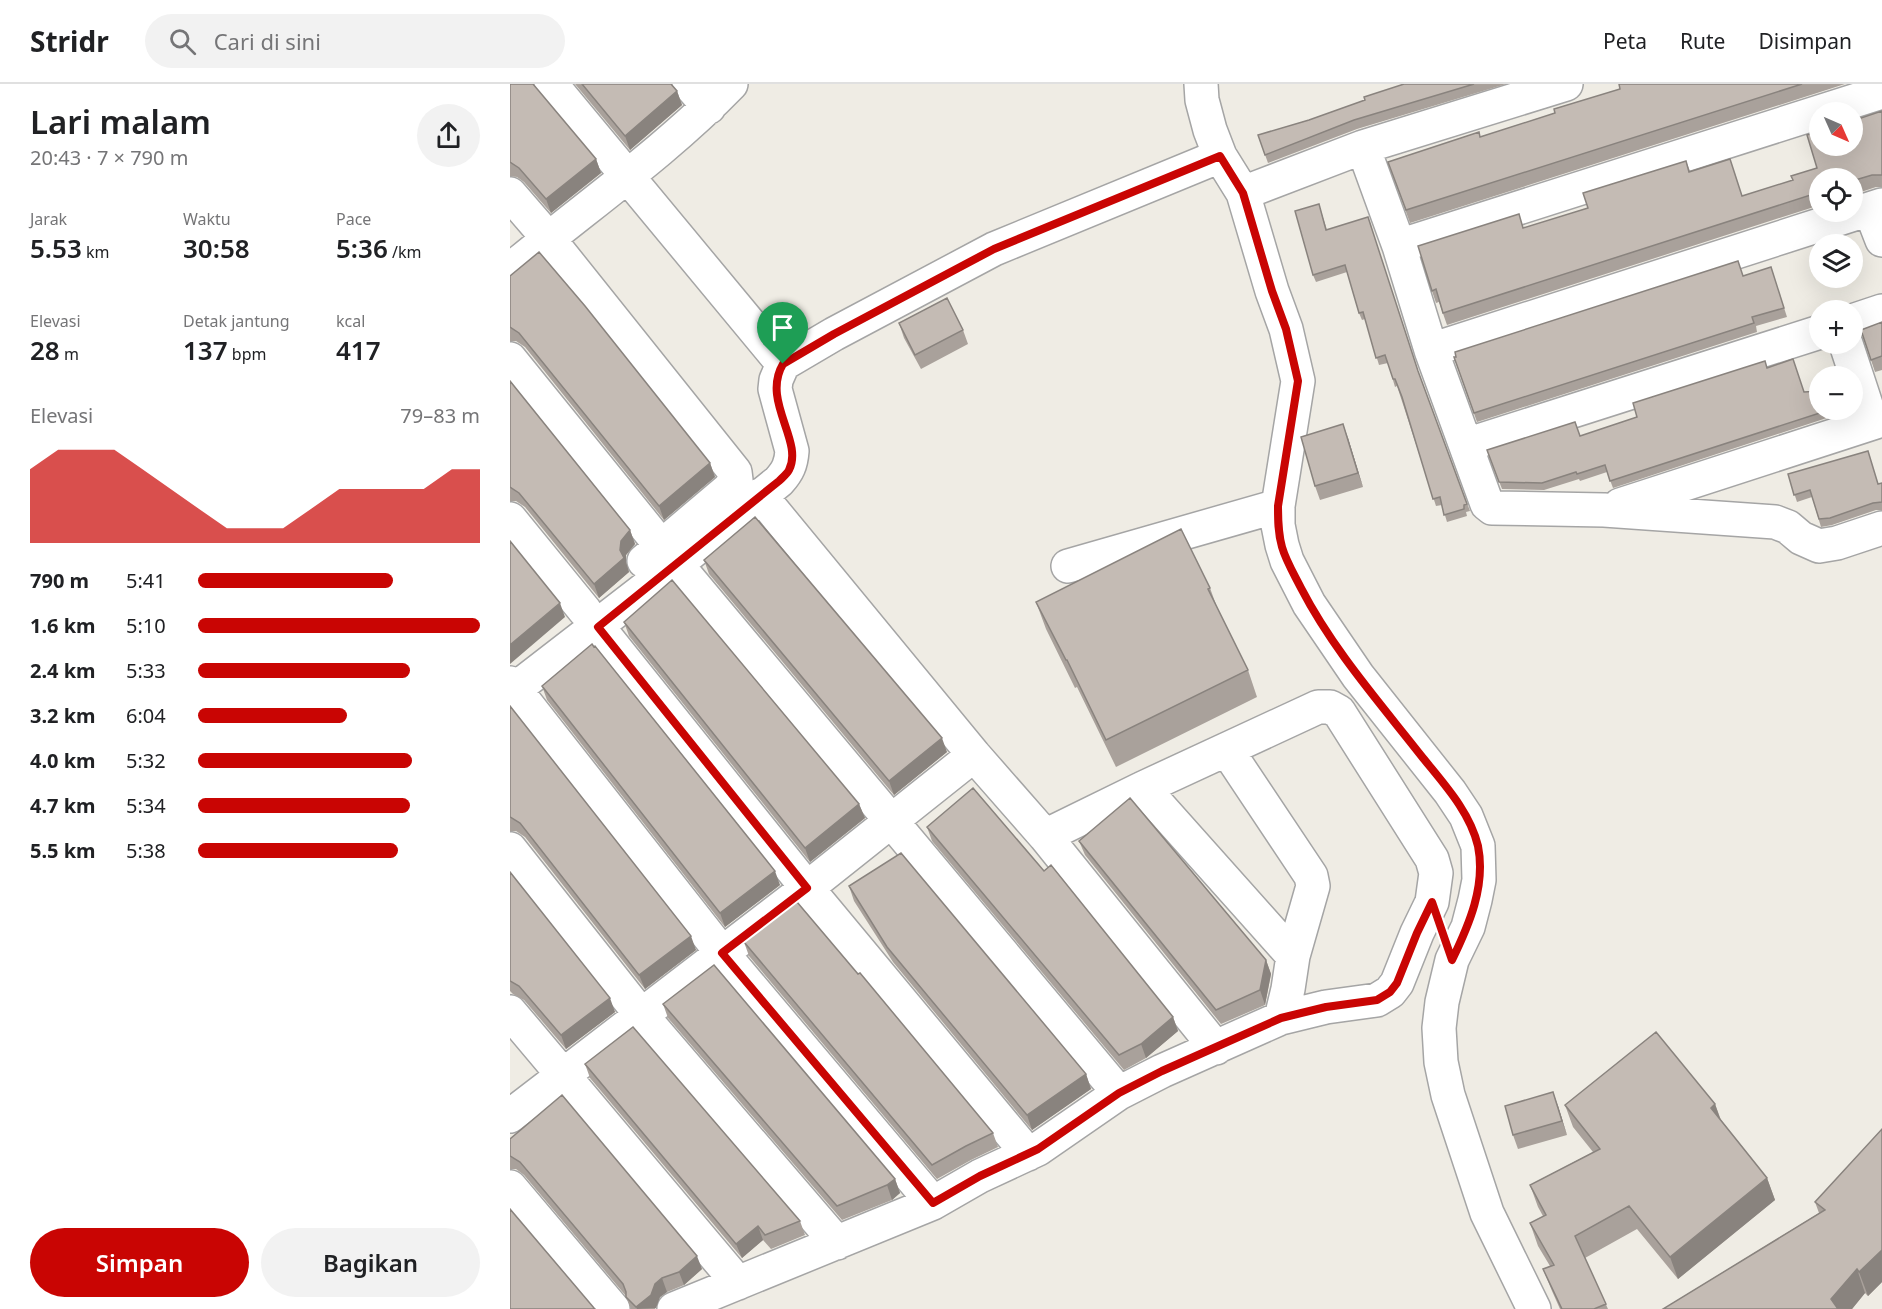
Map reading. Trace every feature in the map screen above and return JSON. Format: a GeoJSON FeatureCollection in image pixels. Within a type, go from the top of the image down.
{"type":"FeatureCollection","features":[{"type":"Feature","properties":{"kind":"street"},"geometry":{"type":"LineString","coordinates":[[551,84],[783,364]]}},
{"type":"Feature","properties":{"kind":"street"},"geometry":{"type":"LineString","coordinates":[[510,270],[629,176],[699,96],[731,84]]}},
{"type":"Feature","properties":{"kind":"street"},"geometry":{"type":"LineString","coordinates":[[1201,84],[1202,100],[1220,156],[1243,193],[1272,291],[1286,329],[1298,381],[1278,506],[1278,525],[1287,561],[1309,604],[1358,676],[1450,792],[1466,816],[1478,846],[1479,880],[1468,927],[1452,960],[1442,1002],[1439,1028],[1441,1062],[1464,1148],[1487,1213],[1534,1309]]}},
{"type":"Feature","properties":{"kind":"street"},"geometry":{"type":"LineString","coordinates":[[1243,193],[1364,147],[1566,84]]}},
{"type":"Feature","properties":{"kind":"street"},"geometry":{"type":"LineString","coordinates":[[1399,246],[1882,92]]}},
{"type":"Feature","properties":{"kind":"street"},"geometry":{"type":"LineString","coordinates":[[1364,147],[1483,498],[1492,508],[1604,510],[1775,522],[1788,527],[1801,538],[1819,546],[1837,543],[1882,528]]}},
{"type":"Feature","properties":{"kind":"street"},"geometry":{"type":"LineString","coordinates":[[933,1203],[722,953],[511,683],[669,555],[760,495],[779,481],[789,470],[792,451],[775,389],[779,370],[783,364],[834,334],[994,249],[1220,156]]}},
{"type":"Feature","properties":{"kind":"street"},"geometry":{"type":"LineString","coordinates":[[510,194],[548,238],[735,472],[736,480],[733,485],[669,555]]}},
{"type":"Feature","properties":{"kind":"street"},"geometry":{"type":"LineString","coordinates":[[1431,350],[1876,207],[1882,240]]}},
{"type":"Feature","properties":{"kind":"street"},"geometry":{"type":"LineString","coordinates":[[1863,317],[1882,311]]}},
{"type":"Feature","properties":{"kind":"street"},"geometry":{"type":"LineString","coordinates":[[1466,445],[1809,336]]}},
{"type":"Feature","properties":{"kind":"street"},"geometry":{"type":"LineString","coordinates":[[1604,510],[1877,421],[1850,354]]}},
{"type":"Feature","properties":{"kind":"street"},"geometry":{"type":"LineString","coordinates":[[510,358],[669,555],[1119,1093]]}},
{"type":"Feature","properties":{"kind":"street"},"geometry":{"type":"LineString","coordinates":[[760,495],[974,755],[1046,836],[1216,1048]]}},
{"type":"Feature","properties":{"kind":"street"},"geometry":{"type":"LineString","coordinates":[[1068,566],[1278,506]]}},
{"type":"Feature","properties":{"kind":"street"},"geometry":{"type":"LineString","coordinates":[[510,519],[807,888],[1028,1154]]}},
{"type":"Feature","properties":{"kind":"street"},"geometry":{"type":"LineString","coordinates":[[674,1309],[933,1203],[980,1176],[1038,1149],[1119,1093],[1162,1071],[1281,1018],[1326,1007],[1377,1000],[1390,992],[1397,983],[1432,902],[1436,873],[1432,859],[1339,712],[1330,707],[1318,707],[1143,788],[1046,836]]}},
{"type":"Feature","properties":{"kind":"street"},"geometry":{"type":"LineString","coordinates":[[1227,750],[1311,876],[1313,886],[1293,956],[1281,1018]]}},
{"type":"Feature","properties":{"kind":"street"},"geometry":{"type":"LineString","coordinates":[[510,1116],[807,888],[974,755]]}},
{"type":"Feature","properties":{"kind":"street"},"geometry":{"type":"LineString","coordinates":[[1143,788],[1293,956]]}},
{"type":"Feature","properties":{"kind":"street"},"geometry":{"type":"LineString","coordinates":[[510,849],[642,1016],[837,1243]]}},
{"type":"Feature","properties":{"kind":"street"},"geometry":{"type":"LineString","coordinates":[[1432,902],[1452,960]]}},
{"type":"Feature","properties":{"kind":"street"},"geometry":{"type":"LineString","coordinates":[[510,1012],[738,1283]]}},
{"type":"Feature","properties":{"kind":"street"},"geometry":{"type":"LineString","coordinates":[[510,1187],[613,1309]]}},
{"type":"Feature","properties":{"kind":"building"},"geometry":{"type":"Polygon","coordinates":[[[510,84],[533,84],[596,159],[546,199],[519,168],[510,162],[510,84]]]}},
{"type":"Feature","properties":{"kind":"building"},"geometry":{"type":"Polygon","coordinates":[[[582,84],[671,84],[677,91],[625,136],[582,84]]]}},
{"type":"Feature","properties":{"kind":"building"},"geometry":{"type":"Polygon","coordinates":[[[1404,84],[1474,84],[1354,120],[1265,155],[1258,135],[1309,120],[1365,100],[1364,97],[1404,84]]]}},
{"type":"Feature","properties":{"kind":"building"},"geometry":{"type":"Polygon","coordinates":[[[1619,84],[1802,84],[1406,210],[1388,162],[1479,132],[1480,137],[1555,113],[1554,109],[1620,89],[1619,84]]]}},
{"type":"Feature","properties":{"kind":"building"},"geometry":{"type":"Polygon","coordinates":[[[1882,111],[1882,175],[1863,178],[1863,168],[1817,168],[1813,156],[1863,156],[1863,117],[1882,111]]]}},
{"type":"Feature","properties":{"kind":"building"},"geometry":{"type":"Polygon","coordinates":[[[1730,159],[1742,196],[1793,180],[1791,176],[1809,170],[1809,196],[1443,313],[1436,289],[1432,291],[1418,246],[1519,214],[1523,228],[1588,208],[1583,193],[1686,161],[1689,172],[1730,159]]]}},
{"type":"Feature","properties":{"kind":"building"},"geometry":{"type":"Polygon","coordinates":[[[1319,204],[1326,230],[1368,217],[1418,371],[1467,504],[1464,505],[1464,509],[1444,515],[1440,497],[1433,499],[1402,397],[1385,355],[1376,358],[1363,312],[1359,313],[1345,265],[1313,275],[1295,211],[1319,204]]]}},
{"type":"Feature","properties":{"kind":"building"},"geometry":{"type":"Polygon","coordinates":[[[539,252],[710,463],[659,506],[519,333],[510,327],[510,276],[539,252]]]}},
{"type":"Feature","properties":{"kind":"building"},"geometry":{"type":"Polygon","coordinates":[[[1738,261],[1743,276],[1771,267],[1784,308],[1752,317],[1754,323],[1474,413],[1454,357],[1456,357],[1455,352],[1738,261]]]}},
{"type":"Feature","properties":{"kind":"building"},"geometry":{"type":"Polygon","coordinates":[[[947,298],[963,330],[915,355],[899,323],[947,298]]]}},
{"type":"Feature","properties":{"kind":"building"},"geometry":{"type":"Polygon","coordinates":[[[1882,322],[1882,356],[1871,360],[1863,329],[1882,322]]]}},
{"type":"Feature","properties":{"kind":"building"},"geometry":{"type":"Polygon","coordinates":[[[1793,359],[1804,392],[1809,392],[1809,416],[1610,481],[1605,465],[1542,483],[1499,482],[1487,450],[1575,422],[1580,436],[1637,417],[1633,403],[1765,361],[1767,368],[1793,359]]]}},
{"type":"Feature","properties":{"kind":"building"},"geometry":{"type":"Polygon","coordinates":[[[510,381],[630,530],[621,541],[620,550],[624,558],[594,584],[519,493],[510,487],[510,381]]]}},
{"type":"Feature","properties":{"kind":"building"},"geometry":{"type":"Polygon","coordinates":[[[1343,424],[1358,473],[1315,486],[1301,437],[1343,424]]]}},
{"type":"Feature","properties":{"kind":"building"},"geometry":{"type":"Polygon","coordinates":[[[1868,451],[1878,484],[1882,483],[1882,502],[1830,518],[1819,519],[1810,490],[1794,495],[1788,474],[1868,451]]]}},
{"type":"Feature","properties":{"kind":"building"},"geometry":{"type":"Polygon","coordinates":[[[755,517],[942,738],[889,781],[704,560],[755,517]]]}},
{"type":"Feature","properties":{"kind":"building"},"geometry":{"type":"Polygon","coordinates":[[[1181,529],[1248,670],[1106,740],[1036,602],[1181,529]]]}},
{"type":"Feature","properties":{"kind":"building"},"geometry":{"type":"Polygon","coordinates":[[[510,541],[560,603],[510,645],[510,541]]]}},
{"type":"Feature","properties":{"kind":"building"},"geometry":{"type":"Polygon","coordinates":[[[672,580],[859,804],[805,848],[624,622],[672,580]]]}},
{"type":"Feature","properties":{"kind":"building"},"geometry":{"type":"Polygon","coordinates":[[[592,644],[775,871],[720,913],[542,686],[592,644]]]}},
{"type":"Feature","properties":{"kind":"building"},"geometry":{"type":"Polygon","coordinates":[[[510,706],[691,936],[639,975],[520,823],[510,817],[510,706]]]}},
{"type":"Feature","properties":{"kind":"building"},"geometry":{"type":"Polygon","coordinates":[[[973,788],[1044,871],[1051,865],[1173,1017],[1141,1044],[1119,1055],[927,827],[973,788]]]}},
{"type":"Feature","properties":{"kind":"building"},"geometry":{"type":"Polygon","coordinates":[[[1130,798],[1266,960],[1260,990],[1216,1010],[1079,841],[1130,798]]]}},
{"type":"Feature","properties":{"kind":"building"},"geometry":{"type":"Polygon","coordinates":[[[901,853],[1086,1074],[1027,1115],[887,947],[849,886],[901,853]]]}},
{"type":"Feature","properties":{"kind":"building"},"geometry":{"type":"Polygon","coordinates":[[[510,872],[610,998],[561,1035],[519,986],[510,981],[510,872]]]}},
{"type":"Feature","properties":{"kind":"building"},"geometry":{"type":"Polygon","coordinates":[[[797,902],[858,974],[860,973],[993,1133],[932,1165],[744,942],[797,902]]]}},
{"type":"Feature","properties":{"kind":"building"},"geometry":{"type":"Polygon","coordinates":[[[714,965],[895,1179],[887,1185],[837,1206],[663,1004],[714,965]]]}},
{"type":"Feature","properties":{"kind":"building"},"geometry":{"type":"Polygon","coordinates":[[[633,1027],[800,1221],[765,1235],[758,1226],[736,1244],[585,1064],[633,1027]]]}},
{"type":"Feature","properties":{"kind":"building"},"geometry":{"type":"Polygon","coordinates":[[[1656,1032],[1715,1104],[1711,1108],[1767,1178],[1670,1257],[1629,1206],[1575,1236],[1606,1304],[1594,1309],[1562,1309],[1543,1269],[1554,1265],[1530,1223],[1546,1215],[1530,1185],[1600,1149],[1565,1105],[1656,1032]]]}},
{"type":"Feature","properties":{"kind":"building"},"geometry":{"type":"Polygon","coordinates":[[[1553,1092],[1562,1121],[1513,1135],[1505,1106],[1553,1092]]]}},
{"type":"Feature","properties":{"kind":"building"},"geometry":{"type":"Polygon","coordinates":[[[562,1095],[697,1256],[679,1272],[662,1278],[655,1284],[651,1295],[636,1307],[626,1297],[623,1284],[520,1162],[510,1156],[510,1139],[562,1095]]]}},
{"type":"Feature","properties":{"kind":"building"},"geometry":{"type":"Polygon","coordinates":[[[1882,1129],[1882,1250],[1859,1272],[1857,1269],[1831,1299],[1838,1309],[1663,1309],[1825,1210],[1815,1202],[1882,1129]]]}},
{"type":"Feature","properties":{"kind":"building"},"geometry":{"type":"Polygon","coordinates":[[[510,1209],[594,1308],[595,1309],[510,1309],[510,1209]]]}},
{"type":"Feature","properties":{"kind":"route"},"geometry":{"type":"LineString","coordinates":[[1220,156],[1243,193],[1272,291],[1286,329],[1298,381],[1278,506],[1278,525],[1287,561],[1309,604],[1334,643],[1450,792],[1466,816],[1478,846],[1479,880],[1475,900],[1468,927],[1452,960],[1432,902],[1397,983],[1390,992],[1377,1000],[1326,1007],[1281,1018],[1162,1071],[1119,1093],[1038,1149],[980,1176],[933,1203],[722,953],[807,888],[598,627],[779,481],[789,470],[792,451],[775,389],[779,370],[783,364],[834,334],[994,249],[1220,156]]}}]}
